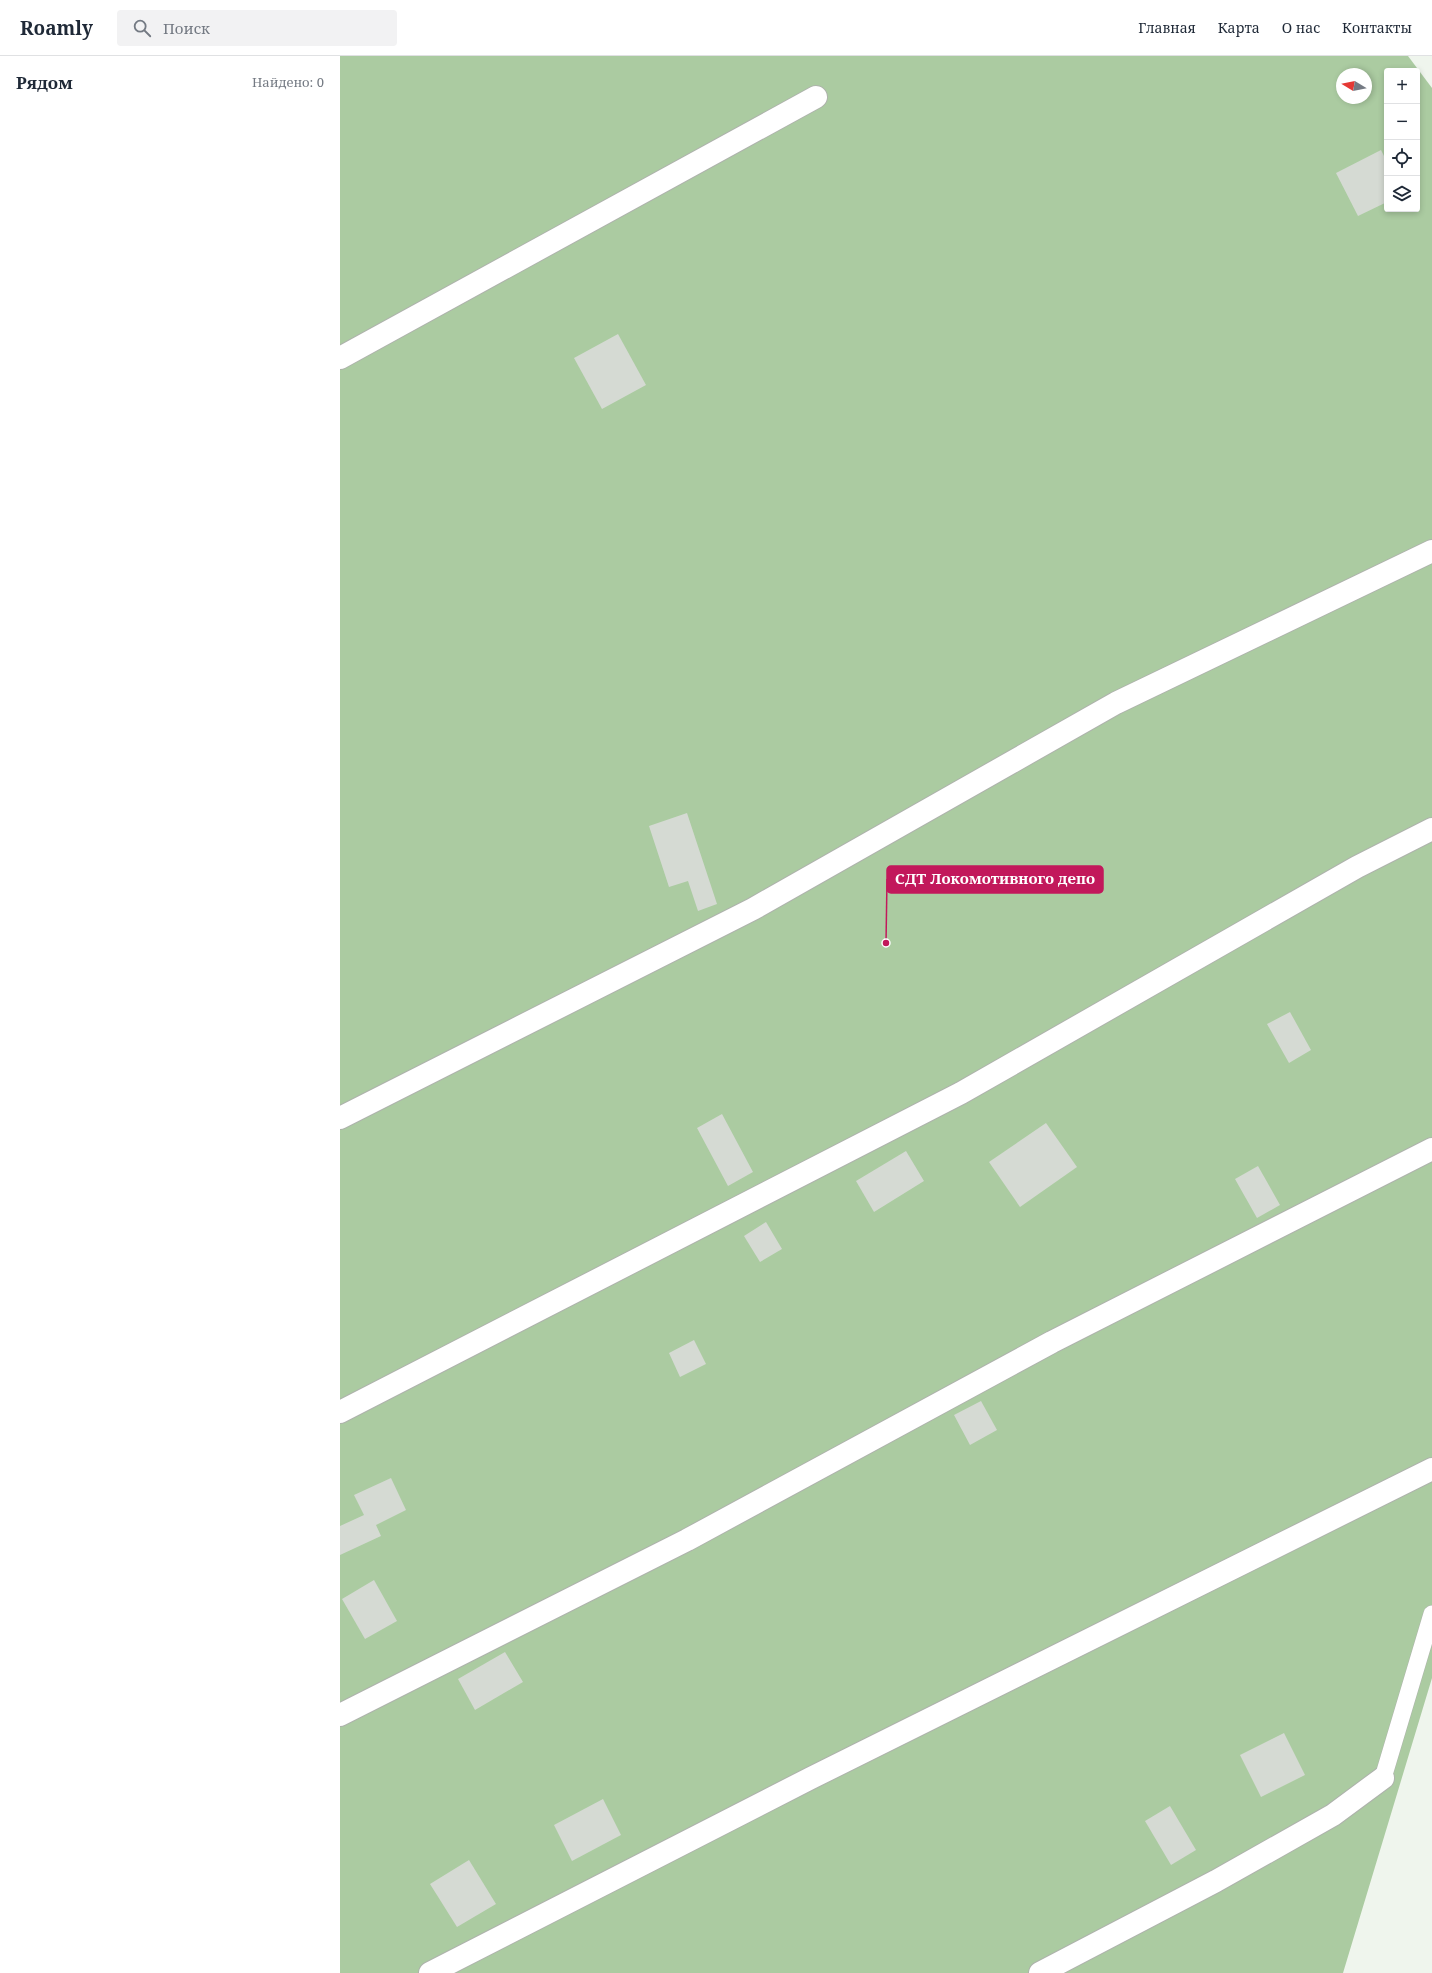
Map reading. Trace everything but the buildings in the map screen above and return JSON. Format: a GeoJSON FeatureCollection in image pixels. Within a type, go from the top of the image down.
{"type":"FeatureCollection","features":[{"type":"Feature","properties":{"kind":"street"},"geometry":{"type":"LineString","coordinates":[[340,358],[816,97]]}},
{"type":"Feature","properties":{"kind":"street"},"geometry":{"type":"LineString","coordinates":[[340,1118],[753,909],[1116,703],[1432,551]]}},
{"type":"Feature","properties":{"kind":"street"},"geometry":{"type":"LineString","coordinates":[[340,1412],[961,1094],[1357,867],[1432,829]]}},
{"type":"Feature","properties":{"kind":"street"},"geometry":{"type":"LineString","coordinates":[[340,1715],[687,1540],[1052,1342],[1432,1149]]}},
{"type":"Feature","properties":{"kind":"street"},"geometry":{"type":"LineString","coordinates":[[430,1973],[811,1778],[1432,1469]]}},
{"type":"Feature","properties":{"kind":"street"},"geometry":{"type":"LineString","coordinates":[[1040,1973],[1216,1881],[1333,1815],[1383,1778]]}},
{"type":"Feature","properties":{"kind":"lane"},"geometry":{"type":"LineString","coordinates":[[1383,1778],[1432,1614]]}},
{"type":"Feature","properties":{"kind":"green space"},"geometry":{"type":"Polygon","coordinates":[[[340,56],[1408,56],[1417,68],[1384,68],[1384,212],[1420,212],[1420,72],[1432,88],[1432,1678],[1343,1973],[340,1973],[340,56]]]}},
{"type":"Feature","properties":{"kind":"place","name":"СДТ Локомотивного депо"},"geometry":{"type":"Point","coordinates":[886,943]}}]}
